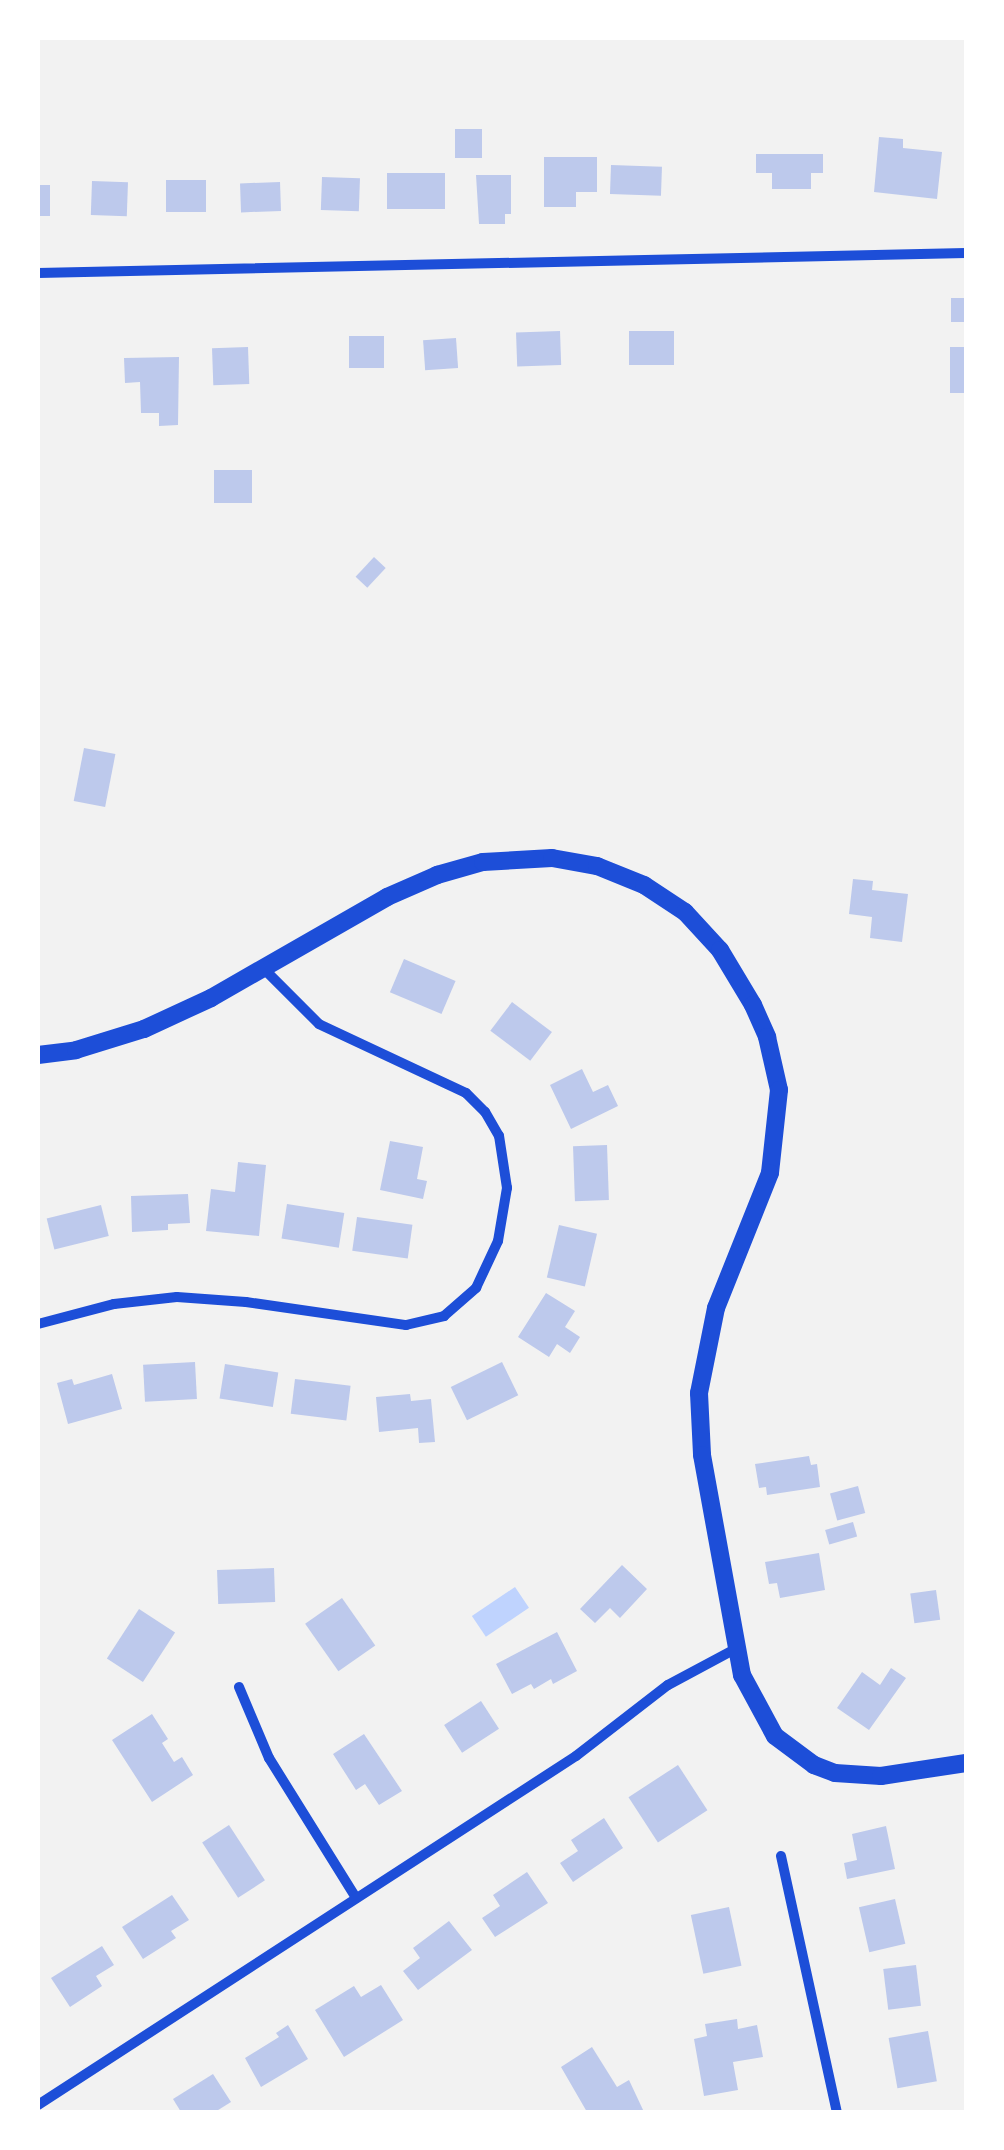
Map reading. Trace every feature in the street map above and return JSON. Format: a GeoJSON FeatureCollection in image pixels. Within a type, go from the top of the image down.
{"type":"FeatureCollection","features":[{"type":"Feature","properties":{"kind":"street"},"geometry":{"type":"LineString","coordinates":[[38,272],[966,253]]}},
{"type":"Feature","properties":{"kind":"street"},"geometry":{"type":"LineString","coordinates":[[38,1056],[76,1050],[144,1029],[413,885],[483,862],[530,857],[597,866],[644,885],[685,912],[720,950],[767,1037],[779,1090],[770,1173],[716,1308],[699,1393],[702,1455],[735,1649],[761,1716],[792,1752],[814,1765],[846,1774],[881,1776],[966,1763]]}},
{"type":"Feature","properties":{"kind":"street"},"geometry":{"type":"LineString","coordinates":[[38,1324],[114,1304],[177,1297],[246,1302],[406,1325],[444,1316],[476,1288],[498,1241],[507,1188],[503,1148],[486,1112],[466,1093],[319,1024],[262,968]]}},
{"type":"Feature","properties":{"kind":"street"},"geometry":{"type":"LineString","coordinates":[[38,2105],[576,1756],[668,1684],[735,1649]]}},
{"type":"Feature","properties":{"kind":"street"},"geometry":{"type":"LineString","coordinates":[[239,1687],[269,1758],[356,1898]]}},
{"type":"Feature","properties":{"kind":"street"},"geometry":{"type":"LineString","coordinates":[[780,1856],[837,2112]]}},
{"type":"Feature","properties":{"kind":"water"},"geometry":{"type":"Polygon","coordinates":[[[515,1587],[529,1608],[486,1637],[472,1616],[515,1587]]]}},
{"type":"Feature","properties":{"kind":"building"},"geometry":{"type":"Polygon","coordinates":[[[455,129],[482,129],[482,158],[455,158],[455,129]]]}},
{"type":"Feature","properties":{"kind":"building"},"geometry":{"type":"Polygon","coordinates":[[[879,137],[903,139],[903,148],[942,152],[937,199],[874,192],[879,137]]]}},
{"type":"Feature","properties":{"kind":"building"},"geometry":{"type":"Polygon","coordinates":[[[756,154],[823,154],[823,173],[811,173],[811,189],[772,189],[772,173],[756,173],[756,154]]]}},
{"type":"Feature","properties":{"kind":"building"},"geometry":{"type":"Polygon","coordinates":[[[544,157],[597,157],[597,192],[576,192],[576,207],[544,207],[544,157]]]}},
{"type":"Feature","properties":{"kind":"building"},"geometry":{"type":"Polygon","coordinates":[[[611,165],[662,167],[661,196],[610,194],[611,165]]]}},
{"type":"Feature","properties":{"kind":"building"},"geometry":{"type":"Polygon","coordinates":[[[387,173],[445,173],[445,209],[387,209],[387,173]]]}},
{"type":"Feature","properties":{"kind":"building"},"geometry":{"type":"Polygon","coordinates":[[[476,175],[511,175],[511,214],[505,214],[505,224],[479,224],[476,175]]]}},
{"type":"Feature","properties":{"kind":"building"},"geometry":{"type":"Polygon","coordinates":[[[322,177],[360,178],[359,211],[321,210],[322,177]]]}},
{"type":"Feature","properties":{"kind":"building"},"geometry":{"type":"Polygon","coordinates":[[[166,180],[206,180],[206,212],[166,212],[166,180]]]}},
{"type":"Feature","properties":{"kind":"building"},"geometry":{"type":"Polygon","coordinates":[[[92,181],[128,182],[127,216],[91,215],[92,181]]]}},
{"type":"Feature","properties":{"kind":"building"},"geometry":{"type":"Polygon","coordinates":[[[280,182],[281,211],[241,212],[240,183],[280,182]]]}},
{"type":"Feature","properties":{"kind":"building"},"geometry":{"type":"Polygon","coordinates":[[[38,185],[50,185],[50,216],[38,216],[38,185]]]}},
{"type":"Feature","properties":{"kind":"building"},"geometry":{"type":"Polygon","coordinates":[[[951,298],[966,298],[966,322],[951,322],[951,298]]]}},
{"type":"Feature","properties":{"kind":"building"},"geometry":{"type":"Polygon","coordinates":[[[560,331],[561,365],[517,367],[516,333],[560,331]]]}},
{"type":"Feature","properties":{"kind":"building"},"geometry":{"type":"Polygon","coordinates":[[[629,331],[674,331],[674,365],[629,365],[629,331]]]}},
{"type":"Feature","properties":{"kind":"building"},"geometry":{"type":"Polygon","coordinates":[[[349,336],[384,336],[384,368],[349,368],[349,336]]]}},
{"type":"Feature","properties":{"kind":"building"},"geometry":{"type":"Polygon","coordinates":[[[456,338],[458,368],[425,370],[423,340],[456,338]]]}},
{"type":"Feature","properties":{"kind":"building"},"geometry":{"type":"Polygon","coordinates":[[[248,347],[249,384],[213,385],[212,348],[248,347]]]}},
{"type":"Feature","properties":{"kind":"building"},"geometry":{"type":"Polygon","coordinates":[[[950,347],[966,347],[966,393],[950,393],[950,347]]]}},
{"type":"Feature","properties":{"kind":"building"},"geometry":{"type":"Polygon","coordinates":[[[179,357],[178,425],[159,426],[159,413],[141,413],[140,382],[125,383],[124,358],[179,357]]]}},
{"type":"Feature","properties":{"kind":"building"},"geometry":{"type":"Polygon","coordinates":[[[214,470],[252,470],[252,503],[214,503],[214,470]]]}},
{"type":"Feature","properties":{"kind":"building"},"geometry":{"type":"Polygon","coordinates":[[[374,557],[386,568],[367,588],[356,577],[374,557]]]}},
{"type":"Feature","properties":{"kind":"building"},"geometry":{"type":"Polygon","coordinates":[[[84,748],[115,754],[105,807],[74,801],[84,748]]]}},
{"type":"Feature","properties":{"kind":"building"},"geometry":{"type":"Polygon","coordinates":[[[853,879],[873,881],[872,890],[908,894],[902,942],[870,938],[872,917],[849,914],[853,879]]]}},
{"type":"Feature","properties":{"kind":"building"},"geometry":{"type":"Polygon","coordinates":[[[404,959],[456,981],[441,1014],[390,992],[404,959]]]}},
{"type":"Feature","properties":{"kind":"building"},"geometry":{"type":"Polygon","coordinates":[[[512,1002],[552,1032],[530,1061],[490,1031],[512,1002]]]}},
{"type":"Feature","properties":{"kind":"building"},"geometry":{"type":"Polygon","coordinates":[[[582,1069],[593,1092],[608,1085],[618,1106],[571,1129],[550,1085],[582,1069]]]}},
{"type":"Feature","properties":{"kind":"building"},"geometry":{"type":"Polygon","coordinates":[[[390,1141],[423,1147],[417,1179],[427,1181],[423,1199],[380,1190],[390,1141]]]}},
{"type":"Feature","properties":{"kind":"building"},"geometry":{"type":"Polygon","coordinates":[[[607,1145],[609,1200],[575,1201],[573,1146],[607,1145]]]}},
{"type":"Feature","properties":{"kind":"building"},"geometry":{"type":"Polygon","coordinates":[[[238,1162],[266,1165],[259,1236],[206,1231],[211,1189],[235,1192],[238,1162]]]}},
{"type":"Feature","properties":{"kind":"building"},"geometry":{"type":"Polygon","coordinates":[[[188,1194],[190,1223],[168,1224],[168,1230],[132,1232],[131,1196],[188,1194]]]}},
{"type":"Feature","properties":{"kind":"building"},"geometry":{"type":"Polygon","coordinates":[[[287,1204],[344,1213],[339,1248],[282,1239],[287,1204]]]}},
{"type":"Feature","properties":{"kind":"building"},"geometry":{"type":"Polygon","coordinates":[[[101,1205],[109,1236],[54,1250],[47,1219],[101,1205]]]}},
{"type":"Feature","properties":{"kind":"building"},"geometry":{"type":"Polygon","coordinates":[[[357,1217],[412,1225],[408,1258],[352,1251],[357,1217]]]}},
{"type":"Feature","properties":{"kind":"building"},"geometry":{"type":"Polygon","coordinates":[[[559,1225],[597,1234],[585,1286],[547,1278],[559,1225]]]}},
{"type":"Feature","properties":{"kind":"building"},"geometry":{"type":"Polygon","coordinates":[[[546,1293],[575,1311],[565,1327],[580,1337],[570,1353],[557,1344],[549,1357],[518,1337],[546,1293]]]}},
{"type":"Feature","properties":{"kind":"building"},"geometry":{"type":"Polygon","coordinates":[[[195,1362],[197,1399],[145,1402],[143,1365],[195,1362]]]}},
{"type":"Feature","properties":{"kind":"building"},"geometry":{"type":"Polygon","coordinates":[[[502,1362],[518,1395],[467,1420],[451,1387],[502,1362]]]}},
{"type":"Feature","properties":{"kind":"building"},"geometry":{"type":"Polygon","coordinates":[[[225,1364],[278,1372],[273,1407],[220,1399],[225,1364]]]}},
{"type":"Feature","properties":{"kind":"building"},"geometry":{"type":"Polygon","coordinates":[[[112,1374],[122,1409],[68,1424],[57,1383],[72,1379],[74,1385],[112,1374]]]}},
{"type":"Feature","properties":{"kind":"building"},"geometry":{"type":"Polygon","coordinates":[[[295,1379],[351,1386],[346,1421],[291,1414],[295,1379]]]}},
{"type":"Feature","properties":{"kind":"building"},"geometry":{"type":"Polygon","coordinates":[[[410,1394],[411,1401],[431,1399],[435,1442],[419,1443],[418,1428],[379,1432],[376,1397],[410,1394]]]}},
{"type":"Feature","properties":{"kind":"building"},"geometry":{"type":"Polygon","coordinates":[[[809,1456],[811,1465],[817,1464],[820,1487],[767,1495],[766,1487],[759,1488],[755,1464],[809,1456]]]}},
{"type":"Feature","properties":{"kind":"building"},"geometry":{"type":"Polygon","coordinates":[[[858,1486],[865,1513],[837,1521],[830,1494],[858,1486]]]}},
{"type":"Feature","properties":{"kind":"building"},"geometry":{"type":"Polygon","coordinates":[[[853,1522],[857,1536],[829,1544],[825,1530],[853,1522]]]}},
{"type":"Feature","properties":{"kind":"building"},"geometry":{"type":"Polygon","coordinates":[[[819,1553],[825,1590],[780,1598],[777,1583],[769,1584],[765,1562],[819,1553]]]}},
{"type":"Feature","properties":{"kind":"building"},"geometry":{"type":"Polygon","coordinates":[[[622,1565],[647,1589],[620,1618],[610,1608],[595,1623],[580,1609],[622,1565]]]}},
{"type":"Feature","properties":{"kind":"building"},"geometry":{"type":"Polygon","coordinates":[[[274,1568],[275,1602],[218,1604],[217,1570],[274,1568]]]}},
{"type":"Feature","properties":{"kind":"building"},"geometry":{"type":"Polygon","coordinates":[[[936,1590],[940,1620],[914,1623],[910,1594],[936,1590]]]}},
{"type":"Feature","properties":{"kind":"building"},"geometry":{"type":"Polygon","coordinates":[[[342,1598],[375,1646],[338,1671],[305,1624],[342,1598]]]}},
{"type":"Feature","properties":{"kind":"building"},"geometry":{"type":"Polygon","coordinates":[[[139,1609],[175,1632],[143,1682],[107,1658],[139,1609]]]}},
{"type":"Feature","properties":{"kind":"building"},"geometry":{"type":"Polygon","coordinates":[[[557,1632],[577,1671],[553,1684],[551,1679],[534,1689],[531,1684],[512,1694],[496,1664],[557,1632]]]}},
{"type":"Feature","properties":{"kind":"building"},"geometry":{"type":"Polygon","coordinates":[[[891,1668],[906,1678],[869,1730],[837,1708],[862,1672],[880,1685],[891,1668]]]}},
{"type":"Feature","properties":{"kind":"building"},"geometry":{"type":"Polygon","coordinates":[[[481,1701],[499,1729],[462,1753],[444,1725],[481,1701]]]}},
{"type":"Feature","properties":{"kind":"building"},"geometry":{"type":"Polygon","coordinates":[[[152,1714],[168,1739],[162,1743],[174,1762],[182,1757],[193,1775],[152,1802],[112,1740],[152,1714]]]}},
{"type":"Feature","properties":{"kind":"building"},"geometry":{"type":"Polygon","coordinates":[[[364,1734],[402,1791],[379,1805],[365,1784],[356,1790],[333,1754],[364,1734]]]}},
{"type":"Feature","properties":{"kind":"building"},"geometry":{"type":"Polygon","coordinates":[[[678,1765],[707,1810],[658,1842],[629,1797],[678,1765]]]}},
{"type":"Feature","properties":{"kind":"building"},"geometry":{"type":"Polygon","coordinates":[[[604,1818],[623,1848],[573,1882],[560,1863],[578,1851],[571,1840],[604,1818]]]}},
{"type":"Feature","properties":{"kind":"building"},"geometry":{"type":"Polygon","coordinates":[[[229,1825],[265,1880],[238,1898],[202,1842],[229,1825]]]}},
{"type":"Feature","properties":{"kind":"building"},"geometry":{"type":"Polygon","coordinates":[[[886,1826],[895,1869],[847,1879],[844,1863],[857,1860],[852,1834],[886,1826]]]}},
{"type":"Feature","properties":{"kind":"building"},"geometry":{"type":"Polygon","coordinates":[[[527,1872],[548,1903],[495,1937],[482,1918],[500,1906],[493,1895],[527,1872]]]}},
{"type":"Feature","properties":{"kind":"building"},"geometry":{"type":"Polygon","coordinates":[[[172,1895],[189,1920],[171,1931],[176,1938],[143,1959],[122,1927],[172,1895]]]}},
{"type":"Feature","properties":{"kind":"building"},"geometry":{"type":"Polygon","coordinates":[[[895,1899],[905,1944],[869,1952],[859,1907],[895,1899]]]}},
{"type":"Feature","properties":{"kind":"building"},"geometry":{"type":"Polygon","coordinates":[[[729,1907],[741,1966],[703,1974],[691,1915],[729,1907]]]}},
{"type":"Feature","properties":{"kind":"building"},"geometry":{"type":"Polygon","coordinates":[[[449,1921],[472,1950],[418,1990],[403,1971],[420,1958],[413,1948],[449,1921]]]}},
{"type":"Feature","properties":{"kind":"building"},"geometry":{"type":"Polygon","coordinates":[[[102,1946],[114,1965],[96,1976],[102,1986],[70,2007],[51,1978],[102,1946]]]}},
{"type":"Feature","properties":{"kind":"building"},"geometry":{"type":"Polygon","coordinates":[[[916,1965],[921,2006],[888,2010],[883,1969],[916,1965]]]}},
{"type":"Feature","properties":{"kind":"building"},"geometry":{"type":"Polygon","coordinates":[[[381,1985],[403,2020],[344,2057],[315,2010],[354,1986],[361,1997],[381,1985]]]}},
{"type":"Feature","properties":{"kind":"building"},"geometry":{"type":"Polygon","coordinates":[[[737,2019],[738,2029],[757,2025],[763,2057],[733,2062],[738,2090],[704,2096],[694,2039],[707,2036],[705,2024],[737,2019]]]}},
{"type":"Feature","properties":{"kind":"building"},"geometry":{"type":"Polygon","coordinates":[[[288,2025],[308,2059],[261,2087],[245,2058],[279,2037],[276,2033],[288,2025]]]}},
{"type":"Feature","properties":{"kind":"building"},"geometry":{"type":"Polygon","coordinates":[[[928,2031],[937,2081],[897,2088],[889,2038],[928,2031]]]}},
{"type":"Feature","properties":{"kind":"building"},"geometry":{"type":"Polygon","coordinates":[[[592,2047],[617,2087],[629,2080],[644,2112],[587,2112],[561,2067],[592,2047]]]}},
{"type":"Feature","properties":{"kind":"building"},"geometry":{"type":"Polygon","coordinates":[[[213,2074],[231,2102],[215,2112],[181,2112],[173,2099],[213,2074]]]}}]}
